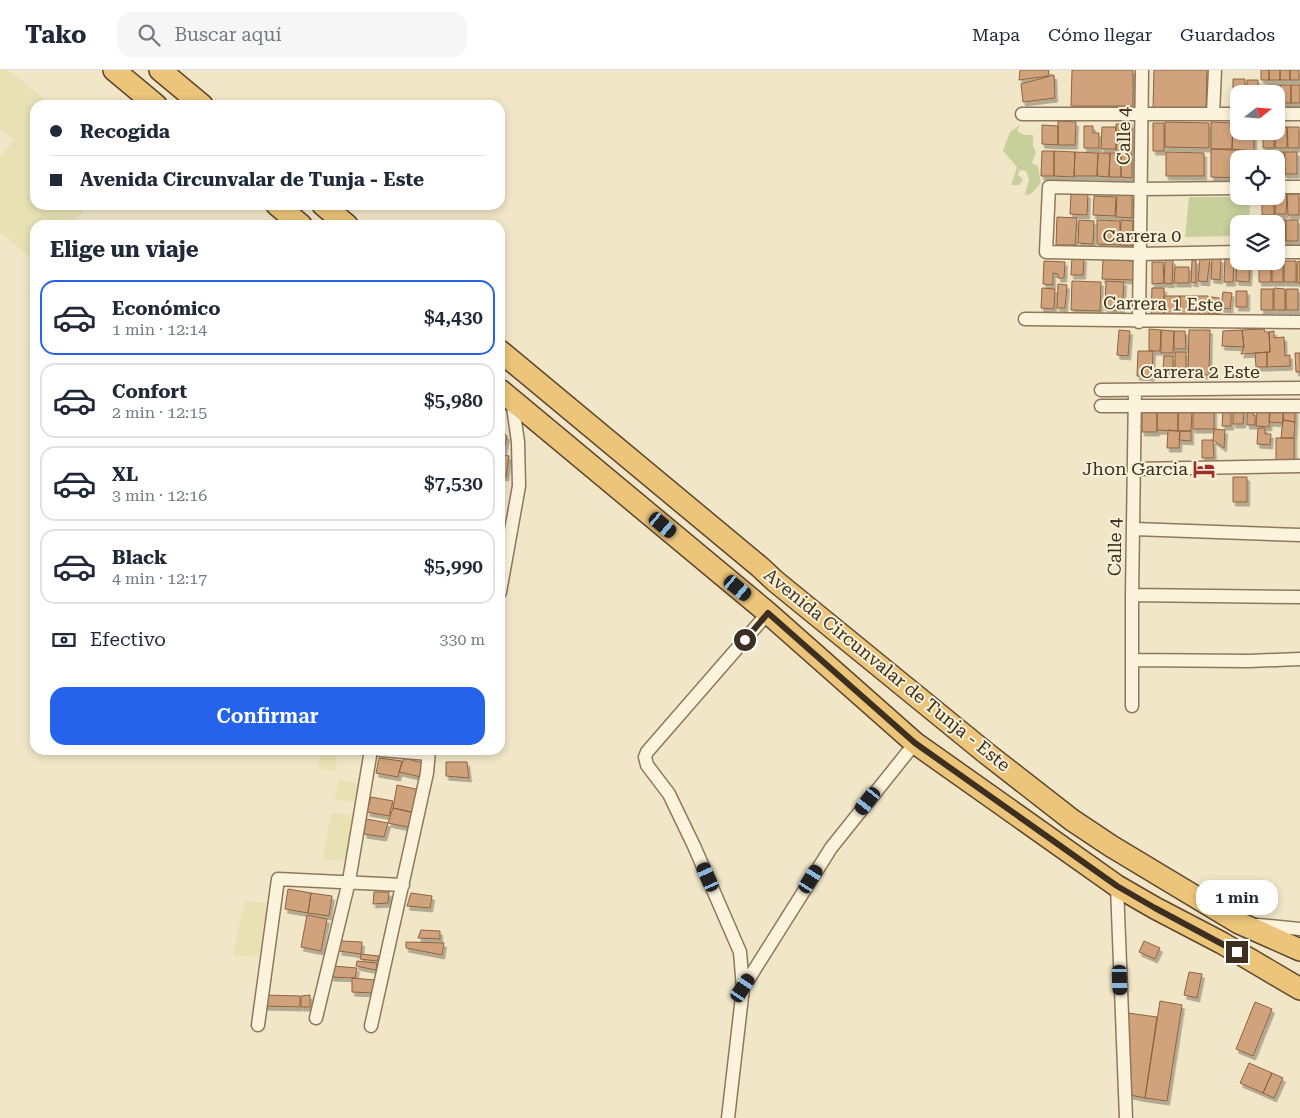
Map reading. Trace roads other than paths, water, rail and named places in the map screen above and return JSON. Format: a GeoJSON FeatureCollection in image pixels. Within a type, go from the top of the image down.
{"type":"FeatureCollection","features":[{"type":"Feature","properties":{"kind":"highway"},"geometry":{"type":"LineString","coordinates":[[114,70],[150,100]]}},
{"type":"Feature","properties":{"kind":"highway"},"geometry":{"type":"LineString","coordinates":[[160,70],[196,100]]}},
{"type":"Feature","properties":{"kind":"highway"},"geometry":{"type":"LineString","coordinates":[[283,210],[295,220]]}},
{"type":"Feature","properties":{"kind":"highway"},"geometry":{"type":"LineString","coordinates":[[329,210],[341,220]]}},
{"type":"Feature","properties":{"kind":"highway","name":"Avenida Circunvalar de Tunja - Este"},"geometry":{"type":"LineString","coordinates":[[505,356],[775,581],[986,753],[1072,820],[1111,846],[1239,923],[1300,950]]}},
{"type":"Feature","properties":{"kind":"highway","name":"Avenida Circunvalar de Tunja - Este"},"geometry":{"type":"LineString","coordinates":[[506,395],[768,613],[915,743],[1117,886],[1222,943],[1300,989]]}},
{"type":"Feature","properties":{"kind":"street","name":"Calle 4"},"geometry":{"type":"LineString","coordinates":[[1139,322],[1142,70]]}},
{"type":"Feature","properties":{"kind":"street"},"geometry":{"type":"LineString","coordinates":[[1213,114],[1214,70]]}},
{"type":"Feature","properties":{"kind":"street"},"geometry":{"type":"LineString","coordinates":[[1022,114],[1230,114]]}},
{"type":"Feature","properties":{"kind":"street"},"geometry":{"type":"LineString","coordinates":[[1285,114],[1300,114]]}},
{"type":"Feature","properties":{"kind":"street","name":"Carrera 0"},"geometry":{"type":"LineString","coordinates":[[1141,189],[1049,187],[1046,252],[1140,254],[1230,252]]}},
{"type":"Feature","properties":{"kind":"street"},"geometry":{"type":"LineString","coordinates":[[1285,188],[1300,187]]}},
{"type":"Feature","properties":{"kind":"street"},"geometry":{"type":"LineString","coordinates":[[1141,189],[1230,188]]}},
{"type":"Feature","properties":{"kind":"street"},"geometry":{"type":"LineString","coordinates":[[1285,252],[1300,252]]}},
{"type":"Feature","properties":{"kind":"street","name":"Carrera 1 Este"},"geometry":{"type":"LineString","coordinates":[[1025,319],[1139,322],[1300,322]]}},
{"type":"Feature","properties":{"kind":"street","name":"Carrera 2 Este"},"geometry":{"type":"LineString","coordinates":[[1101,390],[1300,388]]}},
{"type":"Feature","properties":{"kind":"street","name":"Calle 4"},"geometry":{"type":"LineString","coordinates":[[1132,706],[1135,390]]}},
{"type":"Feature","properties":{"kind":"street"},"geometry":{"type":"LineString","coordinates":[[505,564],[519,486],[518,442],[506,395]]}},
{"type":"Feature","properties":{"kind":"street","name":"Carrera 2 Este"},"geometry":{"type":"LineString","coordinates":[[1101,406],[1300,406]]}},
{"type":"Feature","properties":{"kind":"street"},"geometry":{"type":"LineString","coordinates":[[1135,468],[1300,466]]}},
{"type":"Feature","properties":{"kind":"street"},"geometry":{"type":"LineString","coordinates":[[1134,529],[1300,534]]}},
{"type":"Feature","properties":{"kind":"street"},"geometry":{"type":"LineString","coordinates":[[1132,595],[1300,597]]}},
{"type":"Feature","properties":{"kind":"street"},"geometry":{"type":"LineString","coordinates":[[728,1118],[743,988],[740,952],[670,794],[647,765],[645,758],[647,752],[768,613]]}},
{"type":"Feature","properties":{"kind":"street"},"geometry":{"type":"LineString","coordinates":[[1132,660],[1250,661],[1300,659]]}},
{"type":"Feature","properties":{"kind":"street"},"geometry":{"type":"LineString","coordinates":[[743,988],[831,848],[915,743]]}},
{"type":"Feature","properties":{"kind":"street"},"geometry":{"type":"LineString","coordinates":[[316,1018],[349,882],[370,755]]}},
{"type":"Feature","properties":{"kind":"street"},"geometry":{"type":"LineString","coordinates":[[370,1026],[403,885],[427,773],[429,755]]}},
{"type":"Feature","properties":{"kind":"street"},"geometry":{"type":"LineString","coordinates":[[258,1025],[278,879],[403,885]]}},
{"type":"Feature","properties":{"kind":"street"},"geometry":{"type":"LineString","coordinates":[[1117,886],[1126,1118]]}},
{"type":"Feature","properties":{"kind":"street"},"geometry":{"type":"LineString","coordinates":[[1239,923],[1295,929]]}},
{"type":"Feature","properties":{"kind":"place","name":"Jhon Garcia"},"geometry":{"type":"Point","coordinates":[1204,469]}}]}
